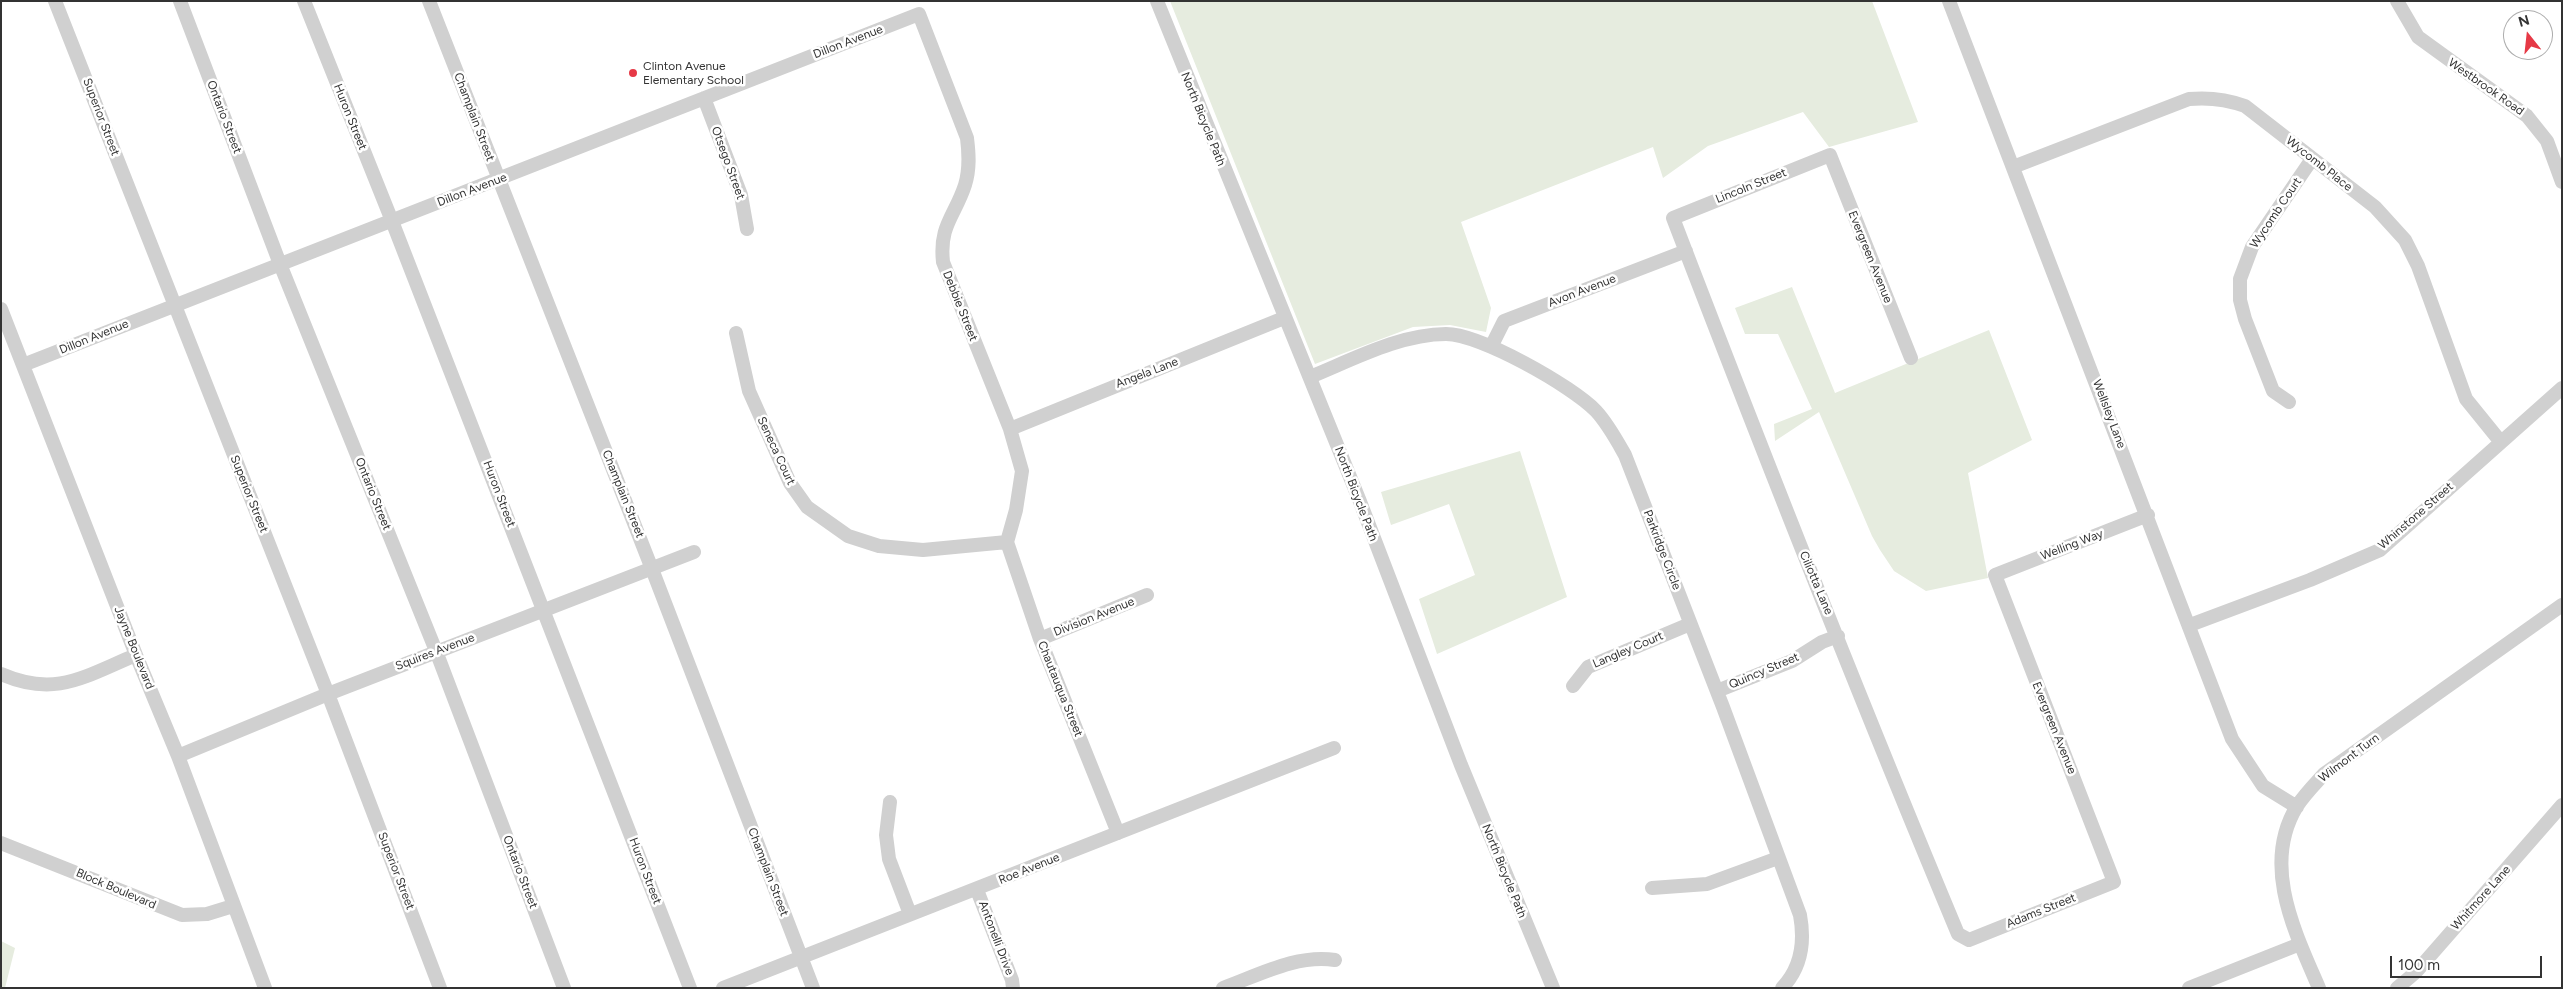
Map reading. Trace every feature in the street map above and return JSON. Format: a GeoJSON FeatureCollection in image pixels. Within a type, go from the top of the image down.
{"type":"FeatureCollection","features":[{"type":"Feature","properties":{"kind":"street","name":"Superior Street"},"geometry":{"type":"LineString","coordinates":[[56,1],[328,694],[440,988]]}},
{"type":"Feature","properties":{"kind":"street","name":"Ontario Street"},"geometry":{"type":"LineString","coordinates":[[180,1],[280,264],[436,651],[564,988]]}},
{"type":"Feature","properties":{"kind":"street","name":"Huron Street"},"geometry":{"type":"LineString","coordinates":[[304,1],[392,221],[690,988]]}},
{"type":"Feature","properties":{"kind":"street","name":"Champlain Street"},"geometry":{"type":"LineString","coordinates":[[429,1],[652,569],[813,988]]}},
{"type":"Feature","properties":{"kind":"street","name":"North Bicycle Path"},"geometry":{"type":"LineString","coordinates":[[1157,1],[1284,318],[1310,377],[1461,765],[1553,988]]}},
{"type":"Feature","properties":{"kind":"street","name":"Wellsley Lane"},"geometry":{"type":"LineString","coordinates":[[1949,1],[2148,515],[2232,738],[2243,759],[2263,786],[2297,807]]}},
{"type":"Feature","properties":{"kind":"street","name":"Westbrook Road"},"geometry":{"type":"LineString","coordinates":[[2397,1],[2418,37],[2527,116],[2547,141],[2562,182]]}},
{"type":"Feature","properties":{"kind":"street","name":"Dillon Avenue"},"geometry":{"type":"LineString","coordinates":[[23,365],[920,14]]}},
{"type":"Feature","properties":{"kind":"street","name":"Debbie Street"},"geometry":{"type":"LineString","coordinates":[[920,14],[967,138],[968,148],[968,173],[965,186],[949,217],[942,237],[943,262],[1010,429],[1022,471],[1016,510],[1007,542]]}},
{"type":"Feature","properties":{"kind":"street","name":"Wycomb Place"},"geometry":{"type":"LineString","coordinates":[[2014,167],[2180,102],[2209,97],[2245,106],[2375,208],[2405,240],[2418,266],[2466,399],[2500,440]]}},
{"type":"Feature","properties":{"kind":"street","name":"Otsego Street"},"geometry":{"type":"LineString","coordinates":[[704,98],[741,194],[747,228]]}},
{"type":"Feature","properties":{"kind":"street","name":"Lincoln Street"},"geometry":{"type":"LineString","coordinates":[[1673,218],[1830,155]]}},
{"type":"Feature","properties":{"kind":"street","name":"Evergreen Avenue"},"geometry":{"type":"LineString","coordinates":[[1830,155],[1911,358]]}},
{"type":"Feature","properties":{"kind":"street","name":"Wycomb Court"},"geometry":{"type":"LineString","coordinates":[[2289,402],[2273,391],[2244,319],[2240,300],[2240,279],[2252,247],[2312,160]]}},
{"type":"Feature","properties":{"kind":"street","name":"Ciliotta Lane"},"geometry":{"type":"LineString","coordinates":[[1673,218],[1792,528],[1838,636],[1875,735],[1958,934],[1969,940]]}},
{"type":"Feature","properties":{"kind":"street","name":"Avon Avenue"},"geometry":{"type":"LineString","coordinates":[[1492,345],[1504,321],[1686,251]]}},
{"type":"Feature","properties":{"kind":"street","name":"Jayne Boulevard"},"geometry":{"type":"LineString","coordinates":[[1,309],[136,655],[178,756],[265,988]]}},
{"type":"Feature","properties":{"kind":"street","name":"Angela Lane"},"geometry":{"type":"LineString","coordinates":[[1010,429],[1284,318]]}},
{"type":"Feature","properties":{"kind":"street","name":"Seneca Court"},"geometry":{"type":"LineString","coordinates":[[736,333],[749,392],[790,483],[807,507],[848,536],[879,546],[923,550],[1007,542]]}},
{"type":"Feature","properties":{"kind":"street","name":"Parkridge Circle"},"geometry":{"type":"LineString","coordinates":[[1310,377],[1403,341],[1425,336],[1448,334],[1469,337],[1492,345],[1581,397],[1612,430],[1625,455],[1717,691],[1794,897],[1804,933],[1802,952],[1796,967],[1782,988]]}},
{"type":"Feature","properties":{"kind":"street","name":"Whinstone Street"},"geometry":{"type":"LineString","coordinates":[[2190,625],[2310,580],[2380,550],[2500,440],[2562,388]]}},
{"type":"Feature","properties":{"kind":"street","name":"Welling Way"},"geometry":{"type":"LineString","coordinates":[[1996,575],[2148,515]]}},
{"type":"Feature","properties":{"kind":"street","name":"Chautauqua Street"},"geometry":{"type":"LineString","coordinates":[[1007,542],[1040,639],[1118,833]]}},
{"type":"Feature","properties":{"kind":"street","name":"Squires Avenue"},"geometry":{"type":"LineString","coordinates":[[178,756],[436,651],[694,552]]}},
{"type":"Feature","properties":{"kind":"street","name":"Evergreen Avenue"},"geometry":{"type":"LineString","coordinates":[[1996,575],[2114,882]]}},
{"type":"Feature","properties":{"kind":"street","name":"Division Avenue"},"geometry":{"type":"LineString","coordinates":[[1040,639],[1147,596]]}},
{"type":"Feature","properties":{"kind":"street","name":"Wilmont Turn"},"geometry":{"type":"LineString","coordinates":[[2319,988],[2289,916],[2280,875],[2284,839],[2297,807],[2324,774],[2562,604]]}},
{"type":"Feature","properties":{"kind":"street","name":"Langley Court"},"geometry":{"type":"LineString","coordinates":[[1573,686],[1588,667],[1690,624]]}},
{"type":"Feature","properties":{"kind":"street","name":"Quincy Street"},"geometry":{"type":"LineString","coordinates":[[1717,691],[1792,661],[1822,642],[1838,636]]}},
{"type":"Feature","properties":{"kind":"street"},"geometry":{"type":"LineString","coordinates":[[1,674],[35,685],[56,685],[80,679],[136,655]]}},
{"type":"Feature","properties":{"kind":"street","name":"Roe Avenue"},"geometry":{"type":"LineString","coordinates":[[723,988],[910,914],[977,890],[1334,748]]}},
{"type":"Feature","properties":{"kind":"street"},"geometry":{"type":"LineString","coordinates":[[890,802],[886,835],[889,859],[910,914]]}},
{"type":"Feature","properties":{"kind":"street","name":"Whitmore Lane"},"geometry":{"type":"LineString","coordinates":[[2397,988],[2416,972],[2562,805]]}},
{"type":"Feature","properties":{"kind":"street","name":"Block Boulevard"},"geometry":{"type":"LineString","coordinates":[[1,843],[182,915],[207,914],[233,906]]}},
{"type":"Feature","properties":{"kind":"street"},"geometry":{"type":"LineString","coordinates":[[1652,888],[1707,884],[1778,858]]}},
{"type":"Feature","properties":{"kind":"street","name":"Adams Street"},"geometry":{"type":"LineString","coordinates":[[1969,940],[2114,882]]}},
{"type":"Feature","properties":{"kind":"street","name":"Antonelli Drive"},"geometry":{"type":"LineString","coordinates":[[977,890],[1012,980],[1013,988]]}},
{"type":"Feature","properties":{"kind":"street"},"geometry":{"type":"LineString","coordinates":[[2189,988],[2300,944]]}},
{"type":"Feature","properties":{"kind":"street"},"geometry":{"type":"LineString","coordinates":[[1224,988],[1299,960],[1319,958],[1336,960]]}},
{"type":"Feature","properties":{"kind":"shaded area"},"geometry":{"type":"Polygon","coordinates":[[[1170,1],[1872,1],[1918,122],[1829,147],[1803,112],[1708,146],[1663,178],[1653,147],[1461,222],[1491,308],[1486,332],[1450,325],[1413,327],[1315,364],[1170,1]]]}},
{"type":"Feature","properties":{"kind":"shaded area"},"geometry":{"type":"Polygon","coordinates":[[[1792,287],[1835,393],[1989,330],[2032,440],[1968,473],[1988,578],[1926,591],[1894,571],[1872,536],[1819,412],[1775,441],[1774,424],[1812,409],[1778,334],[1745,334],[1735,308],[1792,287]]]}},
{"type":"Feature","properties":{"kind":"shaded area"},"geometry":{"type":"Polygon","coordinates":[[[1520,451],[1567,597],[1437,654],[1419,599],[1475,575],[1449,504],[1391,525],[1381,492],[1520,451]]]}},
{"type":"Feature","properties":{"kind":"shaded area"},"geometry":{"type":"Polygon","coordinates":[[[1,941],[15,948],[5,988],[1,988],[1,941]]]}},
{"type":"Feature","properties":{"kind":"place","name":"Clinton Avenue Elementary School"},"geometry":{"type":"Point","coordinates":[633,73]}}]}
